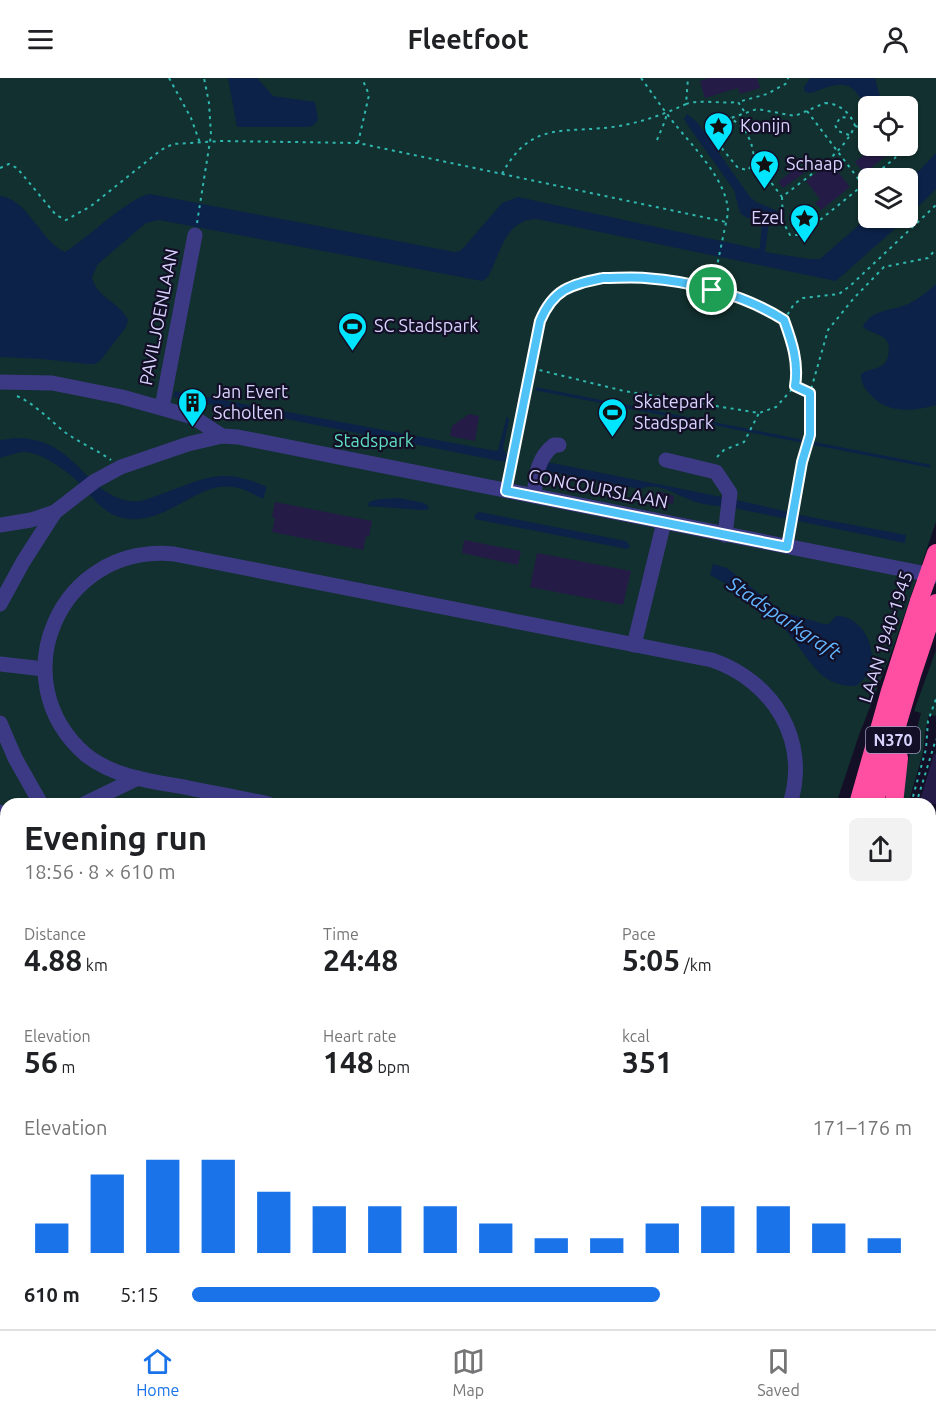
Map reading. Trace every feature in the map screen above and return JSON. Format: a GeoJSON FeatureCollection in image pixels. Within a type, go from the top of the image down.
{"type":"FeatureCollection","features":[{"type":"Feature","properties":{"kind":"highway","name":"LAAN 1940-1945"},"geometry":{"type":"LineString","coordinates":[[876,798],[912,675],[930,603],[936,553]]}},
{"type":"Feature","properties":{"kind":"highway","name":"LAAN 1940-1945"},"geometry":{"type":"LineString","coordinates":[[860,798],[890,691],[930,603]]}},
{"type":"Feature","properties":{"kind":"highway","name":"N370"},"geometry":{"type":"LineString","coordinates":[[888,798],[936,641]]}},
{"type":"Feature","properties":{"kind":"highway","name":"N370"},"geometry":{"type":"LineString","coordinates":[[848,798],[890,691]]}},
{"type":"Feature","properties":{"kind":"highway","name":"N370"},"geometry":{"type":"LineString","coordinates":[[895,798],[899,758]]}},
{"type":"Feature","properties":{"kind":"street","name":"PAVILJOENLAAN"},"geometry":{"type":"LineString","coordinates":[[164,398],[195,235]]}},
{"type":"Feature","properties":{"kind":"street","name":"PAVILJOENLAAN"},"geometry":{"type":"LineString","coordinates":[[5,388],[52,383],[164,398],[222,436]]}},
{"type":"Feature","properties":{"kind":"street","name":"CONCOURSLAAN"},"geometry":{"type":"LineString","coordinates":[[0,604],[23,562],[56,512],[78,492],[121,467],[188,444],[222,436],[936,576]]}},
{"type":"Feature","properties":{"kind":"street"},"geometry":{"type":"LineString","coordinates":[[534,496],[537,469],[542,457],[554,445],[560,445]]}},
{"type":"Feature","properties":{"kind":"street"},"geometry":{"type":"LineString","coordinates":[[666,460],[716,472],[730,493],[725,535]]}},
{"type":"Feature","properties":{"kind":"street"},"geometry":{"type":"LineString","coordinates":[[0,525],[30,520],[56,512]]}},
{"type":"Feature","properties":{"kind":"street"},"geometry":{"type":"LineString","coordinates":[[634,645],[664,522]]}},
{"type":"Feature","properties":{"kind":"street"},"geometry":{"type":"LineString","coordinates":[[239,798],[120,774],[97,763],[77,747],[58,721],[50,703],[44,669],[45,652],[51,627],[70,594],[99,568],[123,558],[148,553],[174,554],[712,660],[737,670],[759,687],[780,713],[792,744],[795,771],[791,798]]}},
{"type":"Feature","properties":{"kind":"street"},"geometry":{"type":"LineString","coordinates":[[0,664],[44,669]]}},
{"type":"Feature","properties":{"kind":"street"},"geometry":{"type":"LineString","coordinates":[[0,723],[15,758],[38,798]]}},
{"type":"Feature","properties":{"kind":"street"},"geometry":{"type":"LineString","coordinates":[[96,798],[138,778]]}},
{"type":"Feature","properties":{"kind":"path"},"geometry":{"type":"LineString","coordinates":[[169,78],[191,118],[200,143]]}},
{"type":"Feature","properties":{"kind":"path"},"geometry":{"type":"LineString","coordinates":[[195,235],[210,142],[211,118],[204,78]]}},
{"type":"Feature","properties":{"kind":"path"},"geometry":{"type":"LineString","coordinates":[[358,143],[369,95],[362,78]]}},
{"type":"Feature","properties":{"kind":"path"},"geometry":{"type":"LineString","coordinates":[[641,78],[704,159],[723,189],[728,202],[712,290]]}},
{"type":"Feature","properties":{"kind":"path"},"geometry":{"type":"LineString","coordinates":[[686,104],[688,78]]}},
{"type":"Feature","properties":{"kind":"path"},"geometry":{"type":"LineString","coordinates":[[502,174],[522,146],[537,136],[558,131],[617,126],[667,113],[692,102],[722,104],[738,102],[767,94],[787,83],[788,78]]}},
{"type":"Feature","properties":{"kind":"path"},"geometry":{"type":"LineString","coordinates":[[738,102],[744,112]]}},
{"type":"Feature","properties":{"kind":"path"},"geometry":{"type":"LineString","coordinates":[[755,161],[748,170],[738,168],[720,146],[716,137],[725,121],[757,109],[795,116],[825,103],[842,108],[851,118],[855,126],[853,131],[837,151],[782,197]]}},
{"type":"Feature","properties":{"kind":"path"},"geometry":{"type":"LineString","coordinates":[[807,111],[858,178]]}},
{"type":"Feature","properties":{"kind":"path"},"geometry":{"type":"LineString","coordinates":[[657,140],[667,113]]}},
{"type":"Feature","properties":{"kind":"path"},"geometry":{"type":"LineString","coordinates":[[851,118],[841,117],[835,125],[841,134],[849,135],[853,131]]}},
{"type":"Feature","properties":{"kind":"path"},"geometry":{"type":"LineString","coordinates":[[731,118],[744,129],[751,142],[755,161],[782,197],[783,222],[790,235],[798,235],[810,228],[858,189]]}},
{"type":"Feature","properties":{"kind":"path"},"geometry":{"type":"LineString","coordinates":[[0,168],[9,164],[17,168],[56,215],[66,220],[91,206],[161,150],[173,144],[358,143],[726,222]]}},
{"type":"Feature","properties":{"kind":"path"},"geometry":{"type":"LineString","coordinates":[[884,168],[896,156]]}},
{"type":"Feature","properties":{"kind":"path"},"geometry":{"type":"LineString","coordinates":[[784,320],[794,304],[803,298],[839,294],[850,286],[936,205]]}},
{"type":"Feature","properties":{"kind":"path"},"geometry":{"type":"LineString","coordinates":[[787,547],[802,462],[810,435],[810,393],[826,335],[854,298],[884,267],[928,258],[936,249]]}},
{"type":"Feature","properties":{"kind":"path"},"geometry":{"type":"LineString","coordinates":[[506,491],[540,321],[547,305],[571,285],[603,278],[645,278],[712,290],[754,304],[784,320],[795,351],[798,372],[795,386],[776,406],[759,413],[624,392],[531,368]]}},
{"type":"Feature","properties":{"kind":"path"},"geometry":{"type":"LineString","coordinates":[[795,386],[810,393]]}},
{"type":"Feature","properties":{"kind":"path"},"geometry":{"type":"LineString","coordinates":[[5,388],[33,404],[78,441],[121,467]]}},
{"type":"Feature","properties":{"kind":"path"},"geometry":{"type":"LineString","coordinates":[[717,457],[724,450],[744,442],[759,413]]}},
{"type":"Feature","properties":{"kind":"path"},"geometry":{"type":"LineString","coordinates":[[913,798],[926,749],[928,721],[936,699]]}},
{"type":"Feature","properties":{"kind":"path"},"geometry":{"type":"LineString","coordinates":[[918,798],[936,738]]}},
{"type":"Feature","properties":{"kind":"green space","name":"Stadspark"},"geometry":{"type":"Polygon","coordinates":[[[0,78],[936,78],[936,522],[891,654],[859,735],[838,798],[0,798],[0,78]]]}},
{"type":"Feature","properties":{"kind":"green space"},"geometry":{"type":"Polygon","coordinates":[[[936,650],[936,716],[929,715],[923,753],[910,798],[899,798],[921,713],[914,711],[936,650]]]}},
{"type":"Feature","properties":{"kind":"water"},"geometry":{"type":"Polygon","coordinates":[[[228,78],[257,78],[273,96],[315,102],[318,119],[310,127],[237,127],[228,78]]]}},
{"type":"Feature","properties":{"kind":"water"},"geometry":{"type":"Polygon","coordinates":[[[810,78],[875,78],[880,96],[858,96],[851,88],[840,85],[808,93],[804,91],[810,78]]]}},
{"type":"Feature","properties":{"kind":"water"},"geometry":{"type":"Polygon","coordinates":[[[687,114],[697,122],[750,197],[778,211],[777,221],[769,221],[765,252],[820,259],[858,226],[858,228],[896,228],[836,281],[537,219],[517,225],[510,231],[488,277],[482,281],[159,220],[146,223],[98,264],[92,277],[98,290],[120,309],[128,320],[126,327],[100,361],[87,364],[0,357],[0,196],[19,205],[56,247],[65,252],[120,210],[150,194],[455,252],[465,246],[502,203],[518,197],[758,249],[762,221],[747,218],[740,213],[734,190],[684,119],[687,114]]]}},
{"type":"Feature","properties":{"kind":"water"},"geometry":{"type":"Polygon","coordinates":[[[936,153],[936,189],[918,207],[918,172],[936,153]]]}},
{"type":"Feature","properties":{"kind":"water"},"geometry":{"type":"Polygon","coordinates":[[[936,284],[936,405],[908,410],[891,408],[875,399],[866,390],[861,379],[861,374],[884,364],[888,358],[889,349],[888,343],[882,336],[863,327],[866,321],[876,314],[912,302],[936,284]]]}},
{"type":"Feature","properties":{"kind":"water"},"geometry":{"type":"Polygon","coordinates":[[[175,391],[496,451],[507,416],[509,420],[503,448],[507,455],[506,461],[173,397],[175,391]]]}},
{"type":"Feature","properties":{"kind":"water"},"geometry":{"type":"Polygon","coordinates":[[[17,438],[37,440],[53,447],[67,456],[101,488],[114,496],[130,501],[146,500],[213,477],[237,477],[267,487],[263,499],[233,487],[220,487],[208,490],[157,515],[144,519],[121,518],[102,507],[71,475],[38,455],[23,452],[0,458],[0,440],[17,438]]]}},
{"type":"Feature","properties":{"kind":"water"},"geometry":{"type":"Polygon","coordinates":[[[547,462],[722,497],[724,506],[698,503],[660,487],[640,489],[545,471],[547,462]]]}},
{"type":"Feature","properties":{"kind":"water"},"geometry":{"type":"Polygon","coordinates":[[[399,498],[424,503],[429,507],[427,510],[422,510],[368,506],[369,502],[380,499],[399,498]]]}},
{"type":"Feature","properties":{"kind":"water"},"geometry":{"type":"Polygon","coordinates":[[[736,500],[789,512],[786,518],[782,518],[734,508],[736,500]]]}},
{"type":"Feature","properties":{"kind":"water"},"geometry":{"type":"Polygon","coordinates":[[[479,512],[626,541],[630,547],[627,549],[475,519],[475,515],[479,512]]]}},
{"type":"Feature","properties":{"kind":"water"},"geometry":{"type":"Polygon","coordinates":[[[800,515],[906,535],[905,543],[798,521],[797,517],[800,515]]]}},
{"type":"Feature","properties":{"kind":"water","name":"Stadsparkgraft"},"geometry":{"type":"Polygon","coordinates":[[[713,564],[727,568],[782,612],[824,624],[829,624],[836,616],[853,621],[860,627],[870,643],[872,653],[867,675],[856,686],[843,685],[823,676],[771,616],[741,593],[710,575],[713,564]]]}},
{"type":"Feature","properties":{"kind":"building"},"geometry":{"type":"Polygon","coordinates":[[[709,78],[757,78],[760,88],[740,94],[738,88],[705,98],[700,81],[709,78]]]}},
{"type":"Feature","properties":{"kind":"building"},"geometry":{"type":"Polygon","coordinates":[[[862,156],[886,156],[870,168],[860,168],[855,162],[862,156]]]}},
{"type":"Feature","properties":{"kind":"building"},"geometry":{"type":"Polygon","coordinates":[[[830,162],[850,187],[821,210],[815,203],[820,199],[806,181],[830,162]]]}},
{"type":"Feature","properties":{"kind":"building"},"geometry":{"type":"Polygon","coordinates":[[[799,166],[804,173],[783,188],[778,182],[799,166]]]}},
{"type":"Feature","properties":{"kind":"building"},"geometry":{"type":"Polygon","coordinates":[[[469,414],[479,416],[475,441],[450,436],[452,426],[469,414]]]}},
{"type":"Feature","properties":{"kind":"building"},"geometry":{"type":"Polygon","coordinates":[[[658,491],[674,496],[673,504],[655,501],[658,491]]]}},
{"type":"Feature","properties":{"kind":"building"},"geometry":{"type":"Polygon","coordinates":[[[275,502],[372,521],[369,537],[366,536],[363,550],[272,532],[275,502]]]}},
{"type":"Feature","properties":{"kind":"building"},"geometry":{"type":"Polygon","coordinates":[[[464,540],[521,551],[518,565],[462,553],[464,540]]]}},
{"type":"Feature","properties":{"kind":"building"},"geometry":{"type":"Polygon","coordinates":[[[537,553],[631,571],[623,605],[530,587],[537,553]]]}},
{"type":"Feature","properties":{"kind":"building"},"geometry":{"type":"Polygon","coordinates":[[[934,754],[936,754],[936,798],[921,798],[934,754]]]}},
{"type":"Feature","properties":{"kind":"waterway"},"geometry":{"type":"LineString","coordinates":[[537,389],[929,466]]}},
{"type":"Feature","properties":{"kind":"place","name":"Konijn"},"geometry":{"type":"Point","coordinates":[719,152]}},
{"type":"Feature","properties":{"kind":"place","name":"Schaap"},"geometry":{"type":"Point","coordinates":[765,190]}},
{"type":"Feature","properties":{"kind":"place","name":"Ezel"},"geometry":{"type":"Point","coordinates":[805,244]}},
{"type":"Feature","properties":{"kind":"place","name":"SC Stadspark"},"geometry":{"type":"Point","coordinates":[353,352]}},
{"type":"Feature","properties":{"kind":"place","name":"Jan Evert Scholten"},"geometry":{"type":"Point","coordinates":[192,428]}},
{"type":"Feature","properties":{"kind":"place","name":"Skatepark Stadspark"},"geometry":{"type":"Point","coordinates":[613,438]}},
{"type":"Feature","properties":{"kind":"route"},"geometry":{"type":"LineString","coordinates":[[603,278],[645,278],[712,290],[754,304],[784,320],[795,351],[798,372],[795,386],[810,393],[810,435],[802,462],[787,547],[506,491],[540,321],[547,305],[561,291],[571,285],[603,278]]}}]}
